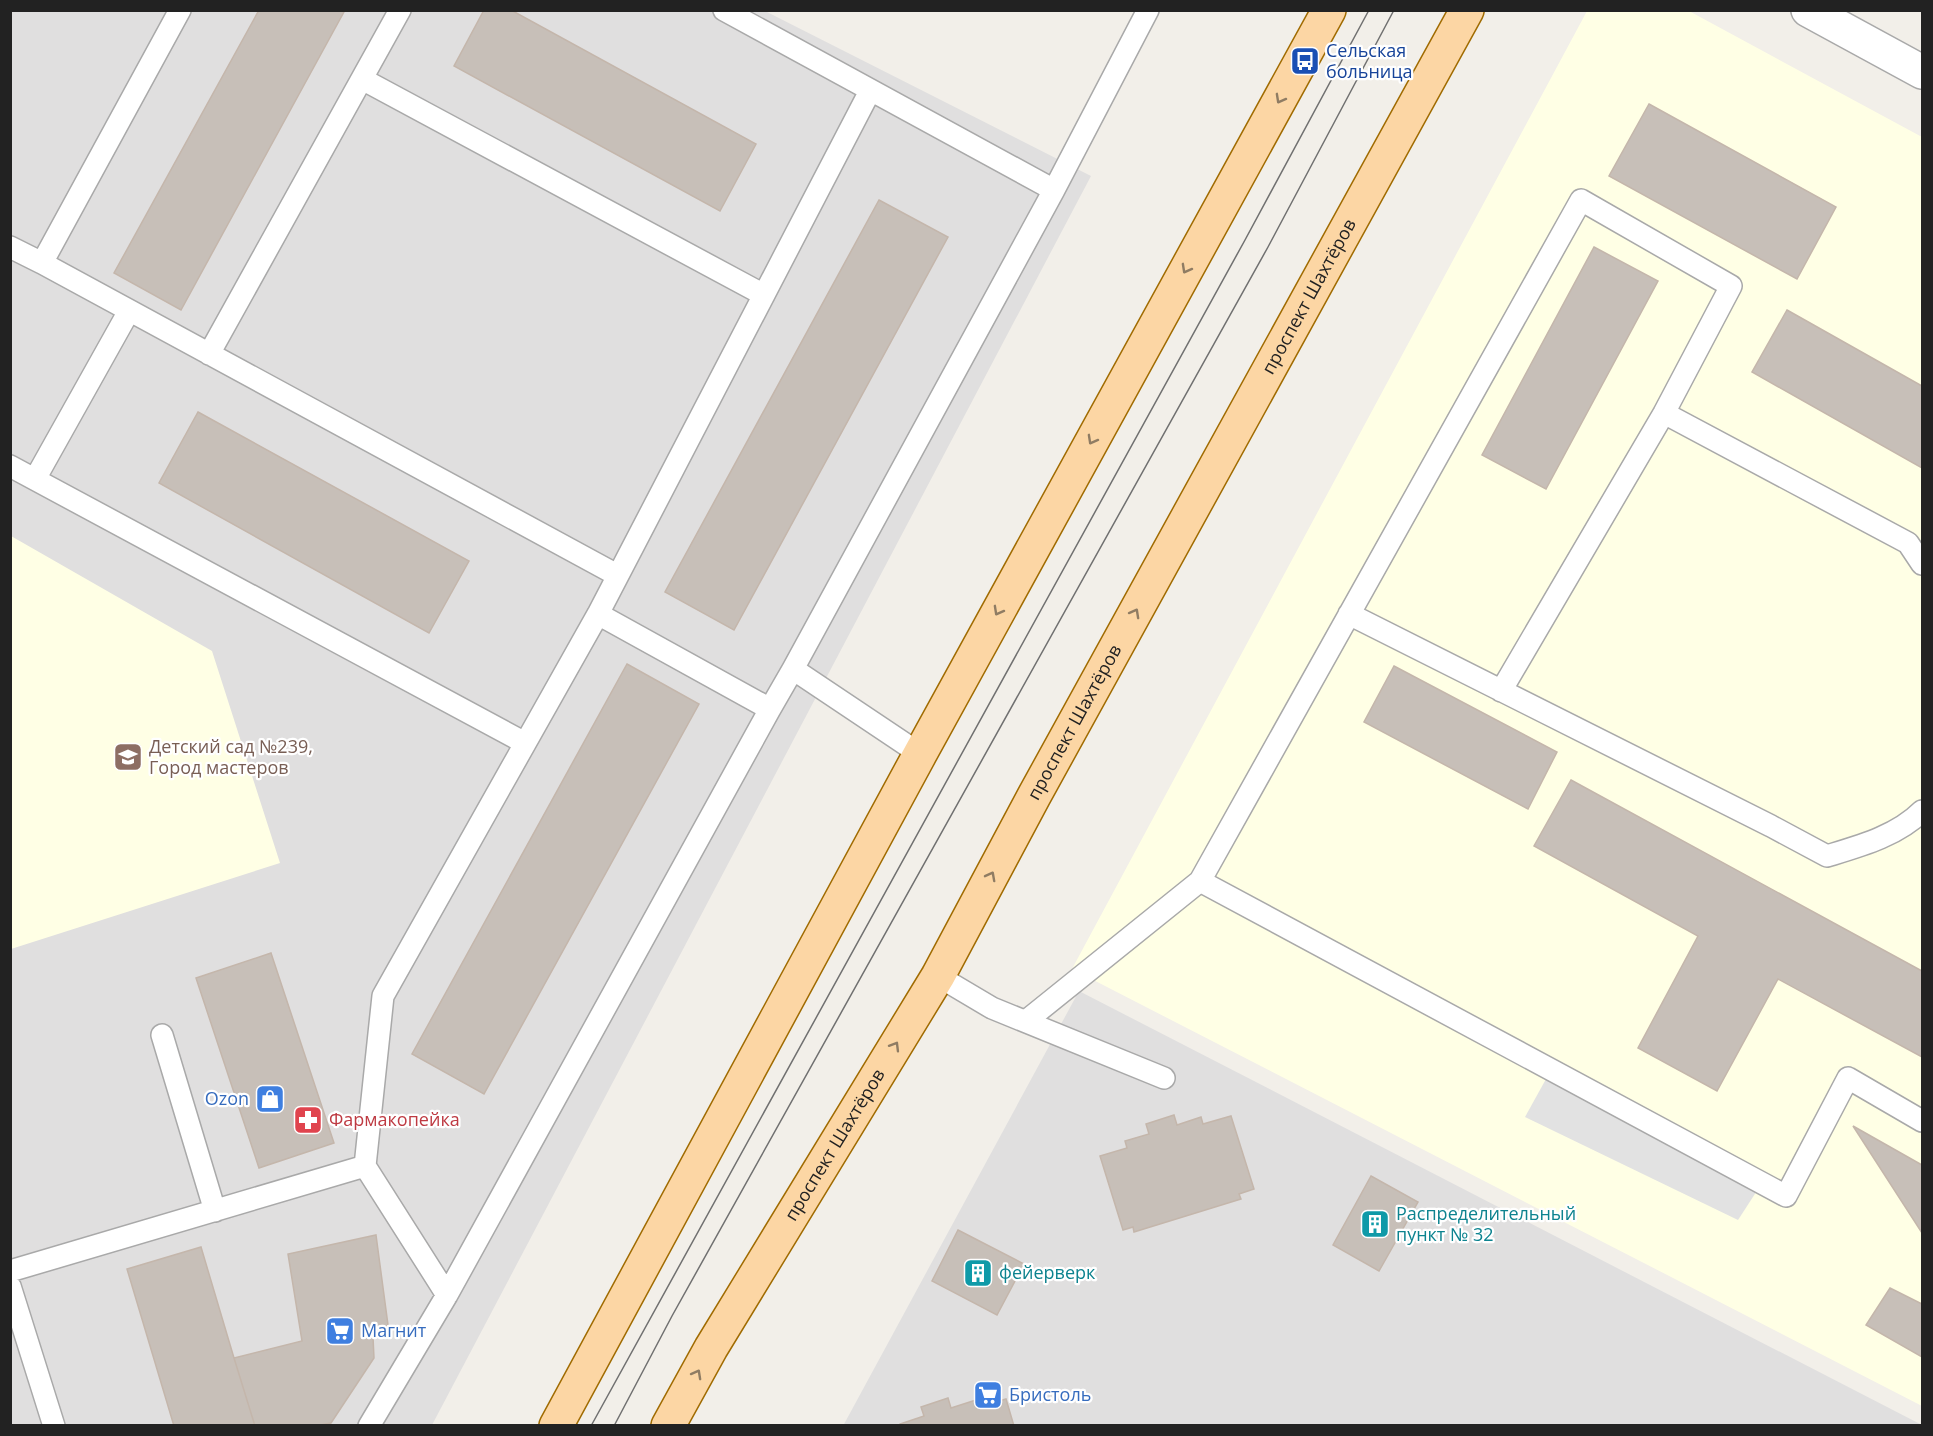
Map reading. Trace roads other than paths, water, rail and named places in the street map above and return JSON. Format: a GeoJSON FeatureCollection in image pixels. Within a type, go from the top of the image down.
{"type":"FeatureCollection","features":[{"type":"Feature","properties":{"kind":"main road"},"geometry":{"type":"LineString","coordinates":[[556,1425],[920,754],[1329,10]]}},
{"type":"Feature","properties":{"kind":"main road","name":"проспект Шахтёров"},"geometry":{"type":"LineString","coordinates":[[668,1425],[711,1348],[938,976],[1467,10]]}},
{"type":"Feature","properties":{"kind":"street"},"geometry":{"type":"LineString","coordinates":[[1808,10],[1923,72]]}},
{"type":"Feature","properties":{"kind":"lane"},"geometry":{"type":"LineString","coordinates":[[42,263],[180,10]]}},
{"type":"Feature","properties":{"kind":"lane"},"geometry":{"type":"LineString","coordinates":[[209,354],[400,10]]}},
{"type":"Feature","properties":{"kind":"lane"},"geometry":{"type":"LineString","coordinates":[[724,10],[1054,190]]}},
{"type":"Feature","properties":{"kind":"lane"},"geometry":{"type":"LineString","coordinates":[[369,1425],[447,1294],[793,669],[1054,190],[1148,10]]}},
{"type":"Feature","properties":{"kind":"lane"},"geometry":{"type":"LineString","coordinates":[[362,79],[764,295]]}},
{"type":"Feature","properties":{"kind":"lane"},"geometry":{"type":"LineString","coordinates":[[447,1294],[366,1166],[383,996],[598,614],[870,91]]}},
{"type":"Feature","properties":{"kind":"lane"},"geometry":{"type":"LineString","coordinates":[[1026,1021],[1200,881],[1581,200],[1731,286],[1664,413],[1501,691]]}},
{"type":"Feature","properties":{"kind":"lane"},"geometry":{"type":"LineString","coordinates":[[10,246],[617,575]]}},
{"type":"Feature","properties":{"kind":"lane"},"geometry":{"type":"LineString","coordinates":[[35,479],[129,311]]}},
{"type":"Feature","properties":{"kind":"lane"},"geometry":{"type":"LineString","coordinates":[[1664,413],[1908,543],[1923,564]]}},
{"type":"Feature","properties":{"kind":"lane"},"geometry":{"type":"LineString","coordinates":[[10,466],[525,743]]}},
{"type":"Feature","properties":{"kind":"lane"},"geometry":{"type":"LineString","coordinates":[[598,614],[770,709]]}},
{"type":"Feature","properties":{"kind":"lane"},"geometry":{"type":"LineString","coordinates":[[1349,614],[1827,856],[1880,839],[1923,811]]}},
{"type":"Feature","properties":{"kind":"lane"},"geometry":{"type":"LineString","coordinates":[[793,669],[920,754]]}},
{"type":"Feature","properties":{"kind":"lane"},"geometry":{"type":"LineString","coordinates":[[1200,881],[1786,1196],[1848,1078],[1923,1121]]}},
{"type":"Feature","properties":{"kind":"lane"},"geometry":{"type":"LineString","coordinates":[[938,976],[992,1008],[1164,1078]]}},
{"type":"Feature","properties":{"kind":"lane"},"geometry":{"type":"LineString","coordinates":[[162,1035],[215,1211]]}},
{"type":"Feature","properties":{"kind":"lane"},"geometry":{"type":"LineString","coordinates":[[10,1272],[366,1166]]}},
{"type":"Feature","properties":{"kind":"lane"},"geometry":{"type":"LineString","coordinates":[[10,1286],[54,1425]]}},
{"type":"Feature","properties":{"kind":"tram line"},"geometry":{"type":"LineString","coordinates":[[591,1426],[1245,240],[1369,10]]}},
{"type":"Feature","properties":{"kind":"tram line"},"geometry":{"type":"LineString","coordinates":[[614,1426],[672,1316],[1268,247],[1394,10]]}},
{"type":"Feature","properties":{"kind":"place","name":"Сельская больница"},"geometry":{"type":"Point","coordinates":[1305,61]}},
{"type":"Feature","properties":{"kind":"place","name":"Детский сад №239, Город мастеров"},"geometry":{"type":"Point","coordinates":[128,757]}},
{"type":"Feature","properties":{"kind":"place","name":"Ozon"},"geometry":{"type":"Point","coordinates":[270,1099]}},
{"type":"Feature","properties":{"kind":"place","name":"Фармакопейка"},"geometry":{"type":"Point","coordinates":[308,1120]}},
{"type":"Feature","properties":{"kind":"place","name":"Распределительный пункт № 32"},"geometry":{"type":"Point","coordinates":[1375,1224]}},
{"type":"Feature","properties":{"kind":"place","name":"фейерверк"},"geometry":{"type":"Point","coordinates":[978,1273]}},
{"type":"Feature","properties":{"kind":"place","name":"Магнит"},"geometry":{"type":"Point","coordinates":[340,1331]}},
{"type":"Feature","properties":{"kind":"place","name":"Бристоль"},"geometry":{"type":"Point","coordinates":[988,1395]}}]}
